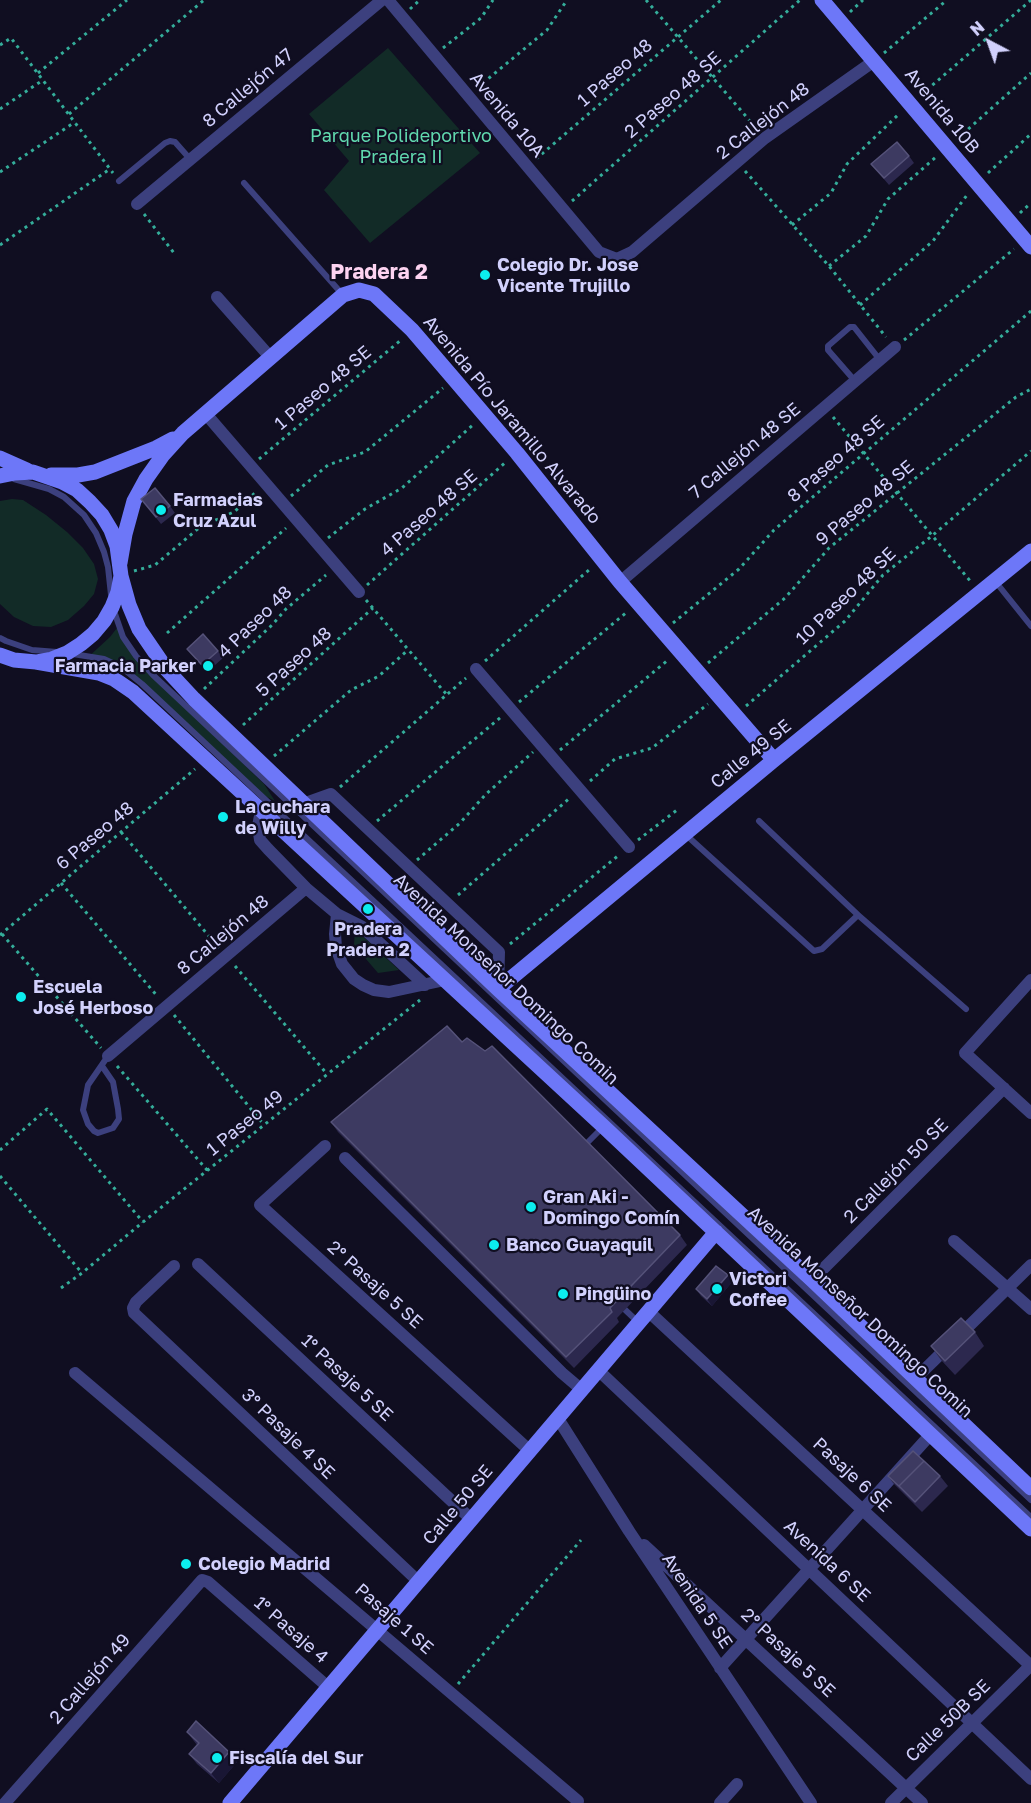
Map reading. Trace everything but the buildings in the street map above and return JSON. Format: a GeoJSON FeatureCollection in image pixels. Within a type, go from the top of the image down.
{"type":"FeatureCollection","features":[{"type":"Feature","properties":{"kind":"main road","name":"Avenida 10B"},"geometry":{"type":"LineString","coordinates":[[822,0],[1028,244]]}},
{"type":"Feature","properties":{"kind":"main road","name":"Avenida Pío Jaramillo Alvarado"},"geometry":{"type":"LineString","coordinates":[[343,296],[359,290],[374,294],[412,330],[517,453],[620,582],[774,760]]}},
{"type":"Feature","properties":{"kind":"main road"},"geometry":{"type":"LineString","coordinates":[[36,662],[67,653],[93,634],[104,621],[118,592],[125,534],[134,501],[163,455],[183,433],[343,296]]}},
{"type":"Feature","properties":{"kind":"main road"},"geometry":{"type":"LineString","coordinates":[[0,476],[15,473],[78,475],[94,472],[156,448],[183,433]]}},
{"type":"Feature","properties":{"kind":"main road"},"geometry":{"type":"LineString","coordinates":[[0,458],[40,474]]}},
{"type":"Feature","properties":{"kind":"main road","name":"Avenida Monseñor Domingo Comin"},"geometry":{"type":"LineString","coordinates":[[40,474],[77,490],[96,508],[111,530],[117,546],[129,605],[139,629],[167,670],[194,699],[498,989],[812,1280],[1031,1488]]}},
{"type":"Feature","properties":{"kind":"main road","name":"Calle 49 SE"},"geometry":{"type":"LineString","coordinates":[[498,989],[1031,551]]}},
{"type":"Feature","properties":{"kind":"main road"},"geometry":{"type":"LineString","coordinates":[[5,658],[99,673],[114,679],[133,692],[603,1126],[1031,1529]]}},
{"type":"Feature","properties":{"kind":"main road","name":"Calle 50 SE"},"geometry":{"type":"LineString","coordinates":[[230,1803],[716,1232]]}},
{"type":"Feature","properties":{"kind":"street","name":"8 Callejón 47"},"geometry":{"type":"LineString","coordinates":[[136,204],[382,0]]}},
{"type":"Feature","properties":{"kind":"street","name":"Avenida 10A"},"geometry":{"type":"LineString","coordinates":[[388,0],[599,252]]}},
{"type":"Feature","properties":{"kind":"street","name":"2 Callejón 48"},"geometry":{"type":"LineString","coordinates":[[599,252],[616,259],[632,252],[765,138],[874,61]]}},
{"type":"Feature","properties":{"kind":"street"},"geometry":{"type":"LineString","coordinates":[[217,297],[271,358]]}},
{"type":"Feature","properties":{"kind":"street","name":"7 Callejón 48 SE"},"geometry":{"type":"LineString","coordinates":[[620,582],[895,347]]}},
{"type":"Feature","properties":{"kind":"street"},"geometry":{"type":"LineString","coordinates":[[206,414],[359,592]]}},
{"type":"Feature","properties":{"kind":"street"},"geometry":{"type":"LineString","coordinates":[[476,669],[629,847]]}},
{"type":"Feature","properties":{"kind":"street","name":"Avenida Monseñor Domingo Comin"},"geometry":{"type":"LineString","coordinates":[[303,804],[332,794],[499,952],[498,989]]}},
{"type":"Feature","properties":{"kind":"street"},"geometry":{"type":"LineString","coordinates":[[261,811],[258,826],[260,840],[306,888],[337,914],[362,926],[425,985]]}},
{"type":"Feature","properties":{"kind":"street","name":"8 Callejón 48"},"geometry":{"type":"LineString","coordinates":[[105,1061],[306,888]]}},
{"type":"Feature","properties":{"kind":"street"},"geometry":{"type":"LineString","coordinates":[[337,914],[336,947],[342,964],[354,979],[374,990],[389,992],[445,980]]}},
{"type":"Feature","properties":{"kind":"street"},"geometry":{"type":"LineString","coordinates":[[1031,980],[965,1053],[1031,1113]]}},
{"type":"Feature","properties":{"kind":"street","name":"2 Callejón 50 SE"},"geometry":{"type":"LineString","coordinates":[[812,1280],[1004,1088]]}},
{"type":"Feature","properties":{"kind":"street","name":"2° Pasaje 5 SE"},"geometry":{"type":"LineString","coordinates":[[325,1146],[260,1205],[530,1450]]}},
{"type":"Feature","properties":{"kind":"street"},"geometry":{"type":"LineString","coordinates":[[345,1158],[562,1374],[582,1390]]}},
{"type":"Feature","properties":{"kind":"street"},"geometry":{"type":"LineString","coordinates":[[954,1241],[1031,1309]]}},
{"type":"Feature","properties":{"kind":"street","name":"1° Pasaje 5 SE"},"geometry":{"type":"LineString","coordinates":[[198,1264],[471,1519]]}},
{"type":"Feature","properties":{"kind":"street"},"geometry":{"type":"LineString","coordinates":[[916,1378],[1031,1265]]}},
{"type":"Feature","properties":{"kind":"street","name":"3° Pasaje 4 SE"},"geometry":{"type":"LineString","coordinates":[[174,1266],[136,1302],[133,1308],[134,1313],[418,1581]]}},
{"type":"Feature","properties":{"kind":"street","name":"Pasaje 6 SE"},"geometry":{"type":"LineString","coordinates":[[643,1317],[862,1510],[1031,1665]]}},
{"type":"Feature","properties":{"kind":"street","name":"Avenida 6 SE"},"geometry":{"type":"LineString","coordinates":[[598,1370],[1031,1779]]}},
{"type":"Feature","properties":{"kind":"street","name":"Pasaje 1 SE"},"geometry":{"type":"LineString","coordinates":[[75,1373],[578,1801]]}},
{"type":"Feature","properties":{"kind":"street","name":"Avenida 5 SE"},"geometry":{"type":"LineString","coordinates":[[557,1417],[629,1531],[811,1803]]}},
{"type":"Feature","properties":{"kind":"street"},"geometry":{"type":"LineString","coordinates":[[720,1668],[931,1434]]}},
{"type":"Feature","properties":{"kind":"street","name":"2° Pasaje 5 SE"},"geometry":{"type":"LineString","coordinates":[[629,1531],[922,1803]]}},
{"type":"Feature","properties":{"kind":"street","name":"1° Pasaje 4"},"geometry":{"type":"LineString","coordinates":[[202,1580],[208,1582],[328,1687]]}},
{"type":"Feature","properties":{"kind":"street","name":"2 Callejón 49"},"geometry":{"type":"LineString","coordinates":[[5,1803],[202,1580]]}},
{"type":"Feature","properties":{"kind":"street","name":"Calle 50B SE"},"geometry":{"type":"LineString","coordinates":[[891,1803],[1031,1665]]}},
{"type":"Feature","properties":{"kind":"street"},"geometry":{"type":"LineString","coordinates":[[720,1803],[737,1784]]}},
{"type":"Feature","properties":{"kind":"lane"},"geometry":{"type":"LineString","coordinates":[[119,181],[170,141],[176,142],[190,160]]}},
{"type":"Feature","properties":{"kind":"lane"},"geometry":{"type":"LineString","coordinates":[[244,183],[343,296]]}},
{"type":"Feature","properties":{"kind":"lane"},"geometry":{"type":"LineString","coordinates":[[855,381],[828,350],[828,346],[850,327],[854,327],[880,360]]}},
{"type":"Feature","properties":{"kind":"lane","name":"Avenida Monseñor Domingo Comin"},"geometry":{"type":"LineString","coordinates":[[0,476],[28,481],[50,489],[64,497],[84,515],[96,533],[104,552],[112,607],[123,637],[153,675],[1031,1500]]}},
{"type":"Feature","properties":{"kind":"lane"},"geometry":{"type":"LineString","coordinates":[[994,581],[1031,626]]}},
{"type":"Feature","properties":{"kind":"lane","name":"Avenida Monseñor Domingo Comin"},"geometry":{"type":"LineString","coordinates":[[0,638],[32,650],[104,659],[121,667],[142,684],[1031,1517]]}},
{"type":"Feature","properties":{"kind":"lane"},"geometry":{"type":"LineString","coordinates":[[759,821],[858,915],[966,1009]]}},
{"type":"Feature","properties":{"kind":"lane"},"geometry":{"type":"LineString","coordinates":[[685,834],[814,951],[822,950],[858,915]]}},
{"type":"Feature","properties":{"kind":"lane"},"geometry":{"type":"LineString","coordinates":[[105,1061],[113,1082],[119,1119],[113,1128],[98,1133],[88,1124],[83,1110],[88,1084],[105,1061]]}},
{"type":"Feature","properties":{"kind":"lane"},"geometry":{"type":"LineString","coordinates":[[579,1151],[603,1126]]}},
{"type":"Feature","properties":{"kind":"lane"},"geometry":{"type":"LineString","coordinates":[[618,1304],[643,1317]]}},
{"type":"Feature","properties":{"kind":"path"},"geometry":{"type":"LineString","coordinates":[[38,74],[127,0]]}},
{"type":"Feature","properties":{"kind":"path"},"geometry":{"type":"LineString","coordinates":[[69,114],[204,0]]}},
{"type":"Feature","properties":{"kind":"path"},"geometry":{"type":"LineString","coordinates":[[435,55],[481,18],[493,0]]}},
{"type":"Feature","properties":{"kind":"path"},"geometry":{"type":"LineString","coordinates":[[468,96],[547,30],[567,0]]}},
{"type":"Feature","properties":{"kind":"path"},"geometry":{"type":"LineString","coordinates":[[646,0],[765,138]]}},
{"type":"Feature","properties":{"kind":"path","name":"1 Paseo 48"},"geometry":{"type":"LineString","coordinates":[[527,167],[721,0]]}},
{"type":"Feature","properties":{"kind":"path","name":"2 Paseo 48 SE"},"geometry":{"type":"LineString","coordinates":[[563,209],[800,0]]}},
{"type":"Feature","properties":{"kind":"path"},"geometry":{"type":"LineString","coordinates":[[874,61],[947,0]]}},
{"type":"Feature","properties":{"kind":"path"},"geometry":{"type":"LineString","coordinates":[[792,225],[831,193],[847,164],[910,104],[1031,0]]}},
{"type":"Feature","properties":{"kind":"path"},"geometry":{"type":"LineString","coordinates":[[0,45],[11,38],[119,181]]}},
{"type":"Feature","properties":{"kind":"path"},"geometry":{"type":"LineString","coordinates":[[829,266],[866,236],[888,199],[1031,73]]}},
{"type":"Feature","properties":{"kind":"path"},"geometry":{"type":"LineString","coordinates":[[0,109],[43,80]]}},
{"type":"Feature","properties":{"kind":"path"},"geometry":{"type":"LineString","coordinates":[[0,172],[75,122]]}},
{"type":"Feature","properties":{"kind":"path"},"geometry":{"type":"LineString","coordinates":[[860,305],[933,241],[976,183],[1031,134]]}},
{"type":"Feature","properties":{"kind":"path"},"geometry":{"type":"LineString","coordinates":[[738,163],[829,266],[895,347],[1028,244]]}},
{"type":"Feature","properties":{"kind":"path"},"geometry":{"type":"LineString","coordinates":[[0,245],[110,169]]}},
{"type":"Feature","properties":{"kind":"path"},"geometry":{"type":"LineString","coordinates":[[136,204],[174,254]]}},
{"type":"Feature","properties":{"kind":"path","name":"8 Paseo 48 SE"},"geometry":{"type":"LineString","coordinates":[[663,631],[739,569],[774,530],[1031,310]]}},
{"type":"Feature","properties":{"kind":"path","name":"1 Paseo 48 SE"},"geometry":{"type":"LineString","coordinates":[[251,466],[412,330]]}},
{"type":"Feature","properties":{"kind":"path"},"geometry":{"type":"LineString","coordinates":[[282,503],[328,465],[365,452],[454,379]]}},
{"type":"Feature","properties":{"kind":"path","name":"9 Paseo 48 SE"},"geometry":{"type":"LineString","coordinates":[[698,672],[785,598],[829,548],[1016,397],[1031,389]]}},
{"type":"Feature","properties":{"kind":"path"},"geometry":{"type":"LineString","coordinates":[[825,407],[980,592]]}},
{"type":"Feature","properties":{"kind":"path"},"geometry":{"type":"LineString","coordinates":[[319,545],[365,509],[402,488],[484,415]]}},
{"type":"Feature","properties":{"kind":"path","name":"10 Paseo 48 SE"},"geometry":{"type":"LineString","coordinates":[[735,715],[845,621],[883,575],[1031,451]]}},
{"type":"Feature","properties":{"kind":"path","name":"4 Paseo 48 SE"},"geometry":{"type":"LineString","coordinates":[[359,592],[517,453]]}},
{"type":"Feature","properties":{"kind":"path"},"geometry":{"type":"LineString","coordinates":[[121,570],[154,565],[200,527],[234,512],[266,483]]}},
{"type":"Feature","properties":{"kind":"path"},"geometry":{"type":"LineString","coordinates":[[167,633],[297,519]]}},
{"type":"Feature","properties":{"kind":"path","name":"4 Paseo 48"},"geometry":{"type":"LineString","coordinates":[[194,699],[286,609],[337,566]]}},
{"type":"Feature","properties":{"kind":"path"},"geometry":{"type":"LineString","coordinates":[[359,592],[447,695]]}},
{"type":"Feature","properties":{"kind":"path","name":"5 Paseo 48"},"geometry":{"type":"LineString","coordinates":[[232,735],[373,608]]}},
{"type":"Feature","properties":{"kind":"path"},"geometry":{"type":"LineString","coordinates":[[264,766],[351,690],[379,676],[408,650]]}},
{"type":"Feature","properties":{"kind":"path"},"geometry":{"type":"LineString","coordinates":[[552,757],[680,651]]}},
{"type":"Feature","properties":{"kind":"path"},"geometry":{"type":"LineString","coordinates":[[409,867],[460,823],[486,794],[541,745]]}},
{"type":"Feature","properties":{"kind":"path","name":"6 Paseo 48"},"geometry":{"type":"LineString","coordinates":[[1,934],[206,759]]}},
{"type":"Feature","properties":{"kind":"path"},"geometry":{"type":"LineString","coordinates":[[515,939],[677,810]]}},
{"type":"Feature","properties":{"kind":"path","name":"1 Paseo 49"},"geometry":{"type":"LineString","coordinates":[[62,1288],[445,980]]}},
{"type":"Feature","properties":{"kind":"path"},"geometry":{"type":"LineString","coordinates":[[0,1150],[47,1109],[143,1222]]}},
{"type":"Feature","properties":{"kind":"path"},"geometry":{"type":"LineString","coordinates":[[0,1176],[82,1273]]}},
{"type":"Feature","properties":{"kind":"path"},"geometry":{"type":"LineString","coordinates":[[451,1692],[581,1540]]}},
{"type":"Feature","properties":{"kind":"green space","name":"Parque Polideportivo Pradera II"},"geometry":{"type":"Polygon","coordinates":[[[388,48],[480,153],[370,243],[324,190],[349,161],[309,114],[388,48]]]}},
{"type":"Feature","properties":{"kind":"green space"},"geometry":{"type":"Polygon","coordinates":[[[23,500],[46,515],[83,548],[94,564],[98,579],[94,594],[68,620],[51,627],[33,626],[14,617],[0,604],[0,501],[23,500]]]}},
{"type":"Feature","properties":{"kind":"green space"},"geometry":{"type":"Polygon","coordinates":[[[120,624],[124,641],[161,684],[264,784],[275,801],[259,793],[130,675],[109,664],[86,659],[110,637],[120,624]]]}},
{"type":"Feature","properties":{"kind":"green space"},"geometry":{"type":"Polygon","coordinates":[[[355,929],[399,970],[378,973],[354,945],[355,929]]]}},
{"type":"Feature","properties":{"kind":"place","name":"Colegio Dr. Jose Vicente Trujillo"},"geometry":{"type":"Point","coordinates":[485,275]}},
{"type":"Feature","properties":{"kind":"place","name":"Farmacias Cruz Azul"},"geometry":{"type":"Point","coordinates":[161,510]}},
{"type":"Feature","properties":{"kind":"place","name":"Farmacia Parker"},"geometry":{"type":"Point","coordinates":[208,666]}},
{"type":"Feature","properties":{"kind":"place","name":"La cuchara de Willy"},"geometry":{"type":"Point","coordinates":[223,817]}},
{"type":"Feature","properties":{"kind":"place","name":"Pradera Pradera 2"},"geometry":{"type":"Point","coordinates":[368,909]}},
{"type":"Feature","properties":{"kind":"place","name":"Escuela José Herboso"},"geometry":{"type":"Point","coordinates":[21,997]}},
{"type":"Feature","properties":{"kind":"place","name":"Gran Aki - Domingo Comín"},"geometry":{"type":"Point","coordinates":[531,1207]}},
{"type":"Feature","properties":{"kind":"place","name":"Banco Guayaquil"},"geometry":{"type":"Point","coordinates":[494,1245]}},
{"type":"Feature","properties":{"kind":"place","name":"Victori Coffee"},"geometry":{"type":"Point","coordinates":[717,1289]}},
{"type":"Feature","properties":{"kind":"place","name":"Pingüino"},"geometry":{"type":"Point","coordinates":[563,1294]}},
{"type":"Feature","properties":{"kind":"place","name":"Colegio Madrid"},"geometry":{"type":"Point","coordinates":[186,1564]}},
{"type":"Feature","properties":{"kind":"place","name":"Fiscalía del Sur"},"geometry":{"type":"Point","coordinates":[217,1758]}},
{"type":"Feature","properties":{"kind":"district","name":"Pradera 2"},"geometry":{"type":"Point","coordinates":[379,272]}}]}
